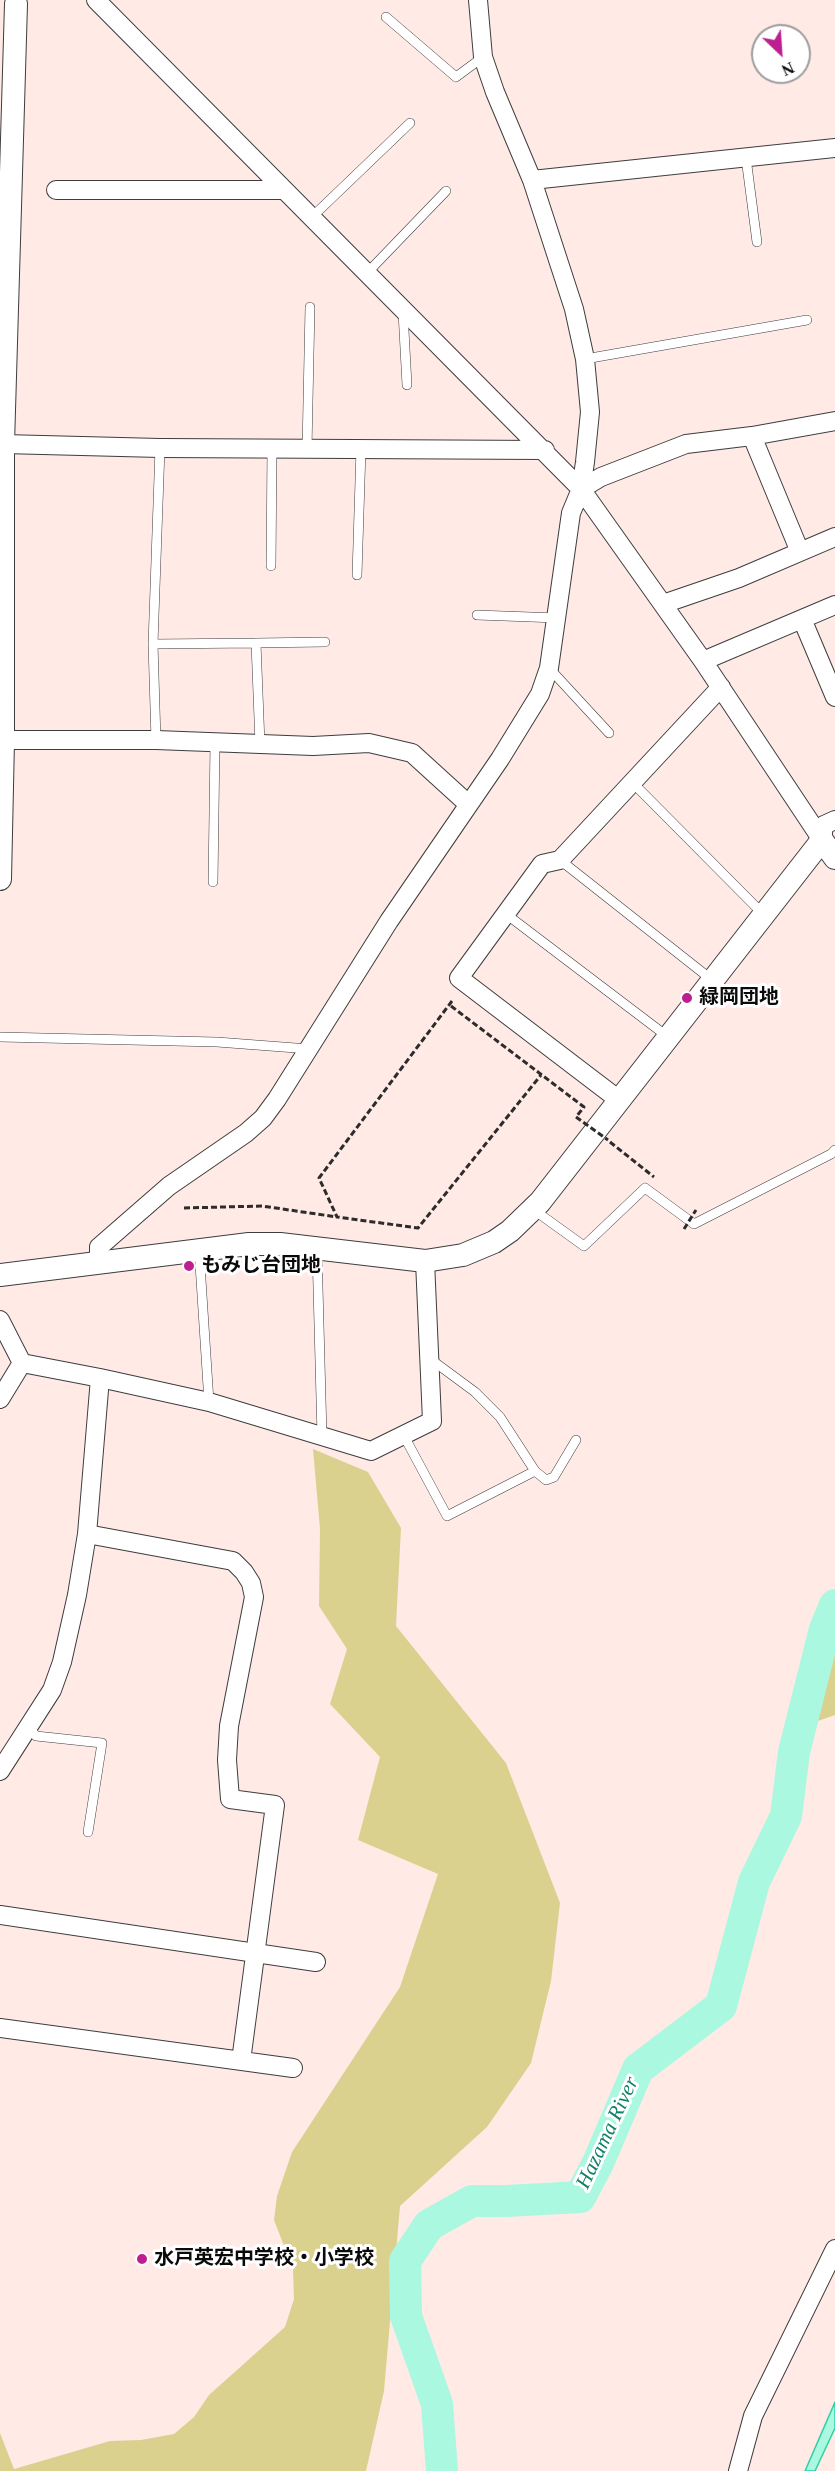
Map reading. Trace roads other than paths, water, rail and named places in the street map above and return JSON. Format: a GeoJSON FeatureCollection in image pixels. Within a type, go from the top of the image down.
{"type":"FeatureCollection","features":[{"type":"Feature","properties":{"kind":"street"},"geometry":{"type":"LineString","coordinates":[[96,0],[581,489],[721,687],[829,849]]}},
{"type":"Feature","properties":{"kind":"street"},"geometry":{"type":"LineString","coordinates":[[99,1263],[99,1247],[169,1186],[262,1119],[309,1050],[389,921],[500,759],[540,694],[549,669],[571,513],[581,489],[590,412],[585,359],[574,309],[532,180],[495,92],[483,57],[478,0]]}},
{"type":"Feature","properties":{"kind":"street"},"geometry":{"type":"LineString","coordinates":[[0,879],[3,740],[3,444],[13,5]]}},
{"type":"Feature","properties":{"kind":"street"},"geometry":{"type":"LineString","coordinates":[[532,180],[835,148]]}},
{"type":"Feature","properties":{"kind":"street"},"geometry":{"type":"LineString","coordinates":[[56,190],[283,189]]}},
{"type":"Feature","properties":{"kind":"street"},"geometry":{"type":"LineString","coordinates":[[581,489],[601,477],[686,444],[752,436],[835,421]]}},
{"type":"Feature","properties":{"kind":"street"},"geometry":{"type":"LineString","coordinates":[[752,436],[800,552]]}},
{"type":"Feature","properties":{"kind":"street"},"geometry":{"type":"LineString","coordinates":[[3,444],[160,448],[544,450]]}},
{"type":"Feature","properties":{"kind":"street"},"geometry":{"type":"LineString","coordinates":[[663,604],[739,578],[835,537]]}},
{"type":"Feature","properties":{"kind":"street"},"geometry":{"type":"LineString","coordinates":[[703,662],[835,605]]}},
{"type":"Feature","properties":{"kind":"street"},"geometry":{"type":"LineString","coordinates":[[802,619],[835,696]]}},
{"type":"Feature","properties":{"kind":"street"},"geometry":{"type":"LineString","coordinates":[[619,1100],[459,978],[542,864],[560,860],[721,687]]}},
{"type":"Feature","properties":{"kind":"street"},"geometry":{"type":"LineString","coordinates":[[3,740],[156,740],[313,746],[369,743],[412,753],[468,804]]}},
{"type":"Feature","properties":{"kind":"street"},"geometry":{"type":"LineString","coordinates":[[829,849],[824,825],[835,820]]}},
{"type":"Feature","properties":{"kind":"street"},"geometry":{"type":"LineString","coordinates":[[0,1275],[249,1244],[280,1244],[425,1261],[443,1260],[480,1249],[510,1231],[534,1210],[764,915],[829,849]]}},
{"type":"Feature","properties":{"kind":"street"},"geometry":{"type":"LineString","coordinates":[[22,1363],[209,1402],[371,1451],[432,1421],[425,1261]]}},
{"type":"Feature","properties":{"kind":"street"},"geometry":{"type":"LineString","coordinates":[[0,1320],[22,1363]]}},
{"type":"Feature","properties":{"kind":"street"},"geometry":{"type":"LineString","coordinates":[[0,1399],[22,1363]]}},
{"type":"Feature","properties":{"kind":"street"},"geometry":{"type":"LineString","coordinates":[[0,1771],[52,1690],[62,1662],[78,1596],[87,1534],[100,1378]]}},
{"type":"Feature","properties":{"kind":"street"},"geometry":{"type":"LineString","coordinates":[[87,1534],[233,1561],[251,1583],[254,1597],[235,1690],[227,1760],[230,1799],[275,1805],[241,2061]]}},
{"type":"Feature","properties":{"kind":"street"},"geometry":{"type":"LineString","coordinates":[[0,1915],[316,1962]]}},
{"type":"Feature","properties":{"kind":"street"},"geometry":{"type":"LineString","coordinates":[[0,2028],[293,2068]]}},
{"type":"Feature","properties":{"kind":"street"},"geometry":{"type":"LineString","coordinates":[[738,2471],[753,2416],[835,2249]]}},
{"type":"Feature","properties":{"kind":"lane"},"geometry":{"type":"LineString","coordinates":[[386,17],[456,77],[483,57]]}},
{"type":"Feature","properties":{"kind":"lane"},"geometry":{"type":"LineString","coordinates":[[312,217],[410,123]]}},
{"type":"Feature","properties":{"kind":"lane"},"geometry":{"type":"LineString","coordinates":[[746,158],[758,242]]}},
{"type":"Feature","properties":{"kind":"lane"},"geometry":{"type":"LineString","coordinates":[[367,273],[446,191]]}},
{"type":"Feature","properties":{"kind":"lane"},"geometry":{"type":"LineString","coordinates":[[307,449],[310,307]]}},
{"type":"Feature","properties":{"kind":"lane"},"geometry":{"type":"LineString","coordinates":[[403,310],[407,385]]}},
{"type":"Feature","properties":{"kind":"lane"},"geometry":{"type":"LineString","coordinates":[[585,359],[807,320]]}},
{"type":"Feature","properties":{"kind":"lane"},"geometry":{"type":"LineString","coordinates":[[156,740],[153,644],[160,448]]}},
{"type":"Feature","properties":{"kind":"lane"},"geometry":{"type":"LineString","coordinates":[[271,566],[272,448]]}},
{"type":"Feature","properties":{"kind":"lane"},"geometry":{"type":"LineString","coordinates":[[357,574],[360,449]]}},
{"type":"Feature","properties":{"kind":"lane"},"geometry":{"type":"LineString","coordinates":[[477,615],[558,618]]}},
{"type":"Feature","properties":{"kind":"lane"},"geometry":{"type":"LineString","coordinates":[[153,644],[325,642]]}},
{"type":"Feature","properties":{"kind":"lane"},"geometry":{"type":"LineString","coordinates":[[256,644],[260,744]]}},
{"type":"Feature","properties":{"kind":"lane"},"geometry":{"type":"LineString","coordinates":[[549,669],[609,733]]}},
{"type":"Feature","properties":{"kind":"lane"},"geometry":{"type":"LineString","coordinates":[[213,882],[215,743]]}},
{"type":"Feature","properties":{"kind":"lane"},"geometry":{"type":"LineString","coordinates":[[632,782],[764,915]]}},
{"type":"Feature","properties":{"kind":"lane"},"geometry":{"type":"LineString","coordinates":[[560,860],[712,980]]}},
{"type":"Feature","properties":{"kind":"lane"},"geometry":{"type":"LineString","coordinates":[[506,914],[668,1036]]}},
{"type":"Feature","properties":{"kind":"lane"},"geometry":{"type":"LineString","coordinates":[[0,1037],[217,1042],[309,1050]]}},
{"type":"Feature","properties":{"kind":"lane"},"geometry":{"type":"LineString","coordinates":[[534,1210],[584,1246],[645,1188],[694,1224],[835,1150]]}},
{"type":"Feature","properties":{"kind":"lane"},"geometry":{"type":"LineString","coordinates":[[199,1249],[209,1402]]}},
{"type":"Feature","properties":{"kind":"lane"},"geometry":{"type":"LineString","coordinates":[[317,1249],[322,1436]]}},
{"type":"Feature","properties":{"kind":"lane"},"geometry":{"type":"LineString","coordinates":[[428,1357],[475,1392],[500,1417],[535,1471],[546,1480],[555,1477],[576,1440]]}},
{"type":"Feature","properties":{"kind":"lane"},"geometry":{"type":"LineString","coordinates":[[404,1436],[447,1516],[535,1471]]}},
{"type":"Feature","properties":{"kind":"lane"},"geometry":{"type":"LineString","coordinates":[[29,1728],[36,1736],[102,1743],[88,1832]]}},
{"type":"Feature","properties":{"kind":"waterway","name":"Hazama River"},"geometry":{"type":"LineString","coordinates":[[442,2471],[437,2404],[406,2316],[405,2261],[429,2225],[472,2201],[580,2197],[598,2163],[638,2069],[721,2006],[754,1882],[786,1816],[794,1752],[825,1629],[835,1605]]}},
{"type":"Feature","properties":{"kind":"place","name":"緑岡団地"},"geometry":{"type":"Point","coordinates":[687,998]}},
{"type":"Feature","properties":{"kind":"place","name":"もみじ台団地"},"geometry":{"type":"Point","coordinates":[189,1266]}},
{"type":"Feature","properties":{"kind":"place","name":"水戸英宏中学校・小学校"},"geometry":{"type":"Point","coordinates":[142,2259]}}]}
